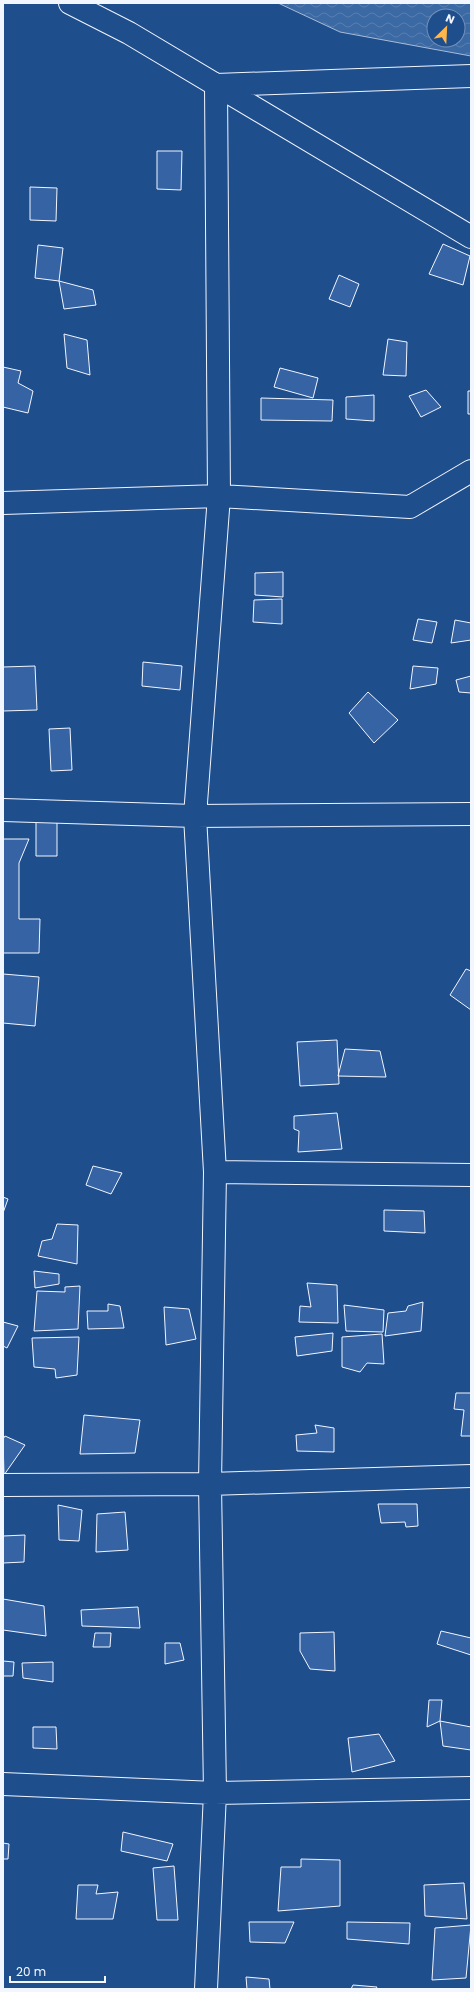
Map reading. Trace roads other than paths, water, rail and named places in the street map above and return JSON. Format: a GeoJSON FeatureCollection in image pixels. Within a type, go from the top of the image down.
{"type":"FeatureCollection","features":[{"type":"Feature","properties":{"kind":"street"},"geometry":{"type":"LineString","coordinates":[[70,3],[129,33],[471,237]]}},
{"type":"Feature","properties":{"kind":"street"},"geometry":{"type":"LineString","coordinates":[[216,85],[471,76]]}},
{"type":"Feature","properties":{"kind":"street"},"geometry":{"type":"LineString","coordinates":[[206,1989],[215,1793],[210,1484],[215,1172],[195,816],[219,496],[216,85]]}},
{"type":"Feature","properties":{"kind":"street"},"geometry":{"type":"LineString","coordinates":[[3,503],[219,496],[410,507],[471,471]]}},
{"type":"Feature","properties":{"kind":"street"},"geometry":{"type":"LineString","coordinates":[[3,810],[195,816],[471,814]]}},
{"type":"Feature","properties":{"kind":"street"},"geometry":{"type":"LineString","coordinates":[[215,1172],[471,1175]]}},
{"type":"Feature","properties":{"kind":"street"},"geometry":{"type":"LineString","coordinates":[[3,1485],[210,1484],[471,1476]]}},
{"type":"Feature","properties":{"kind":"street"},"geometry":{"type":"LineString","coordinates":[[3,1784],[215,1793],[471,1788]]}},
{"type":"Feature","properties":{"kind":"water"},"geometry":{"type":"Polygon","coordinates":[[[278,3],[471,3],[471,56],[427,48],[466,48],[466,8],[426,8],[426,48],[340,32],[278,3]]]}}]}
